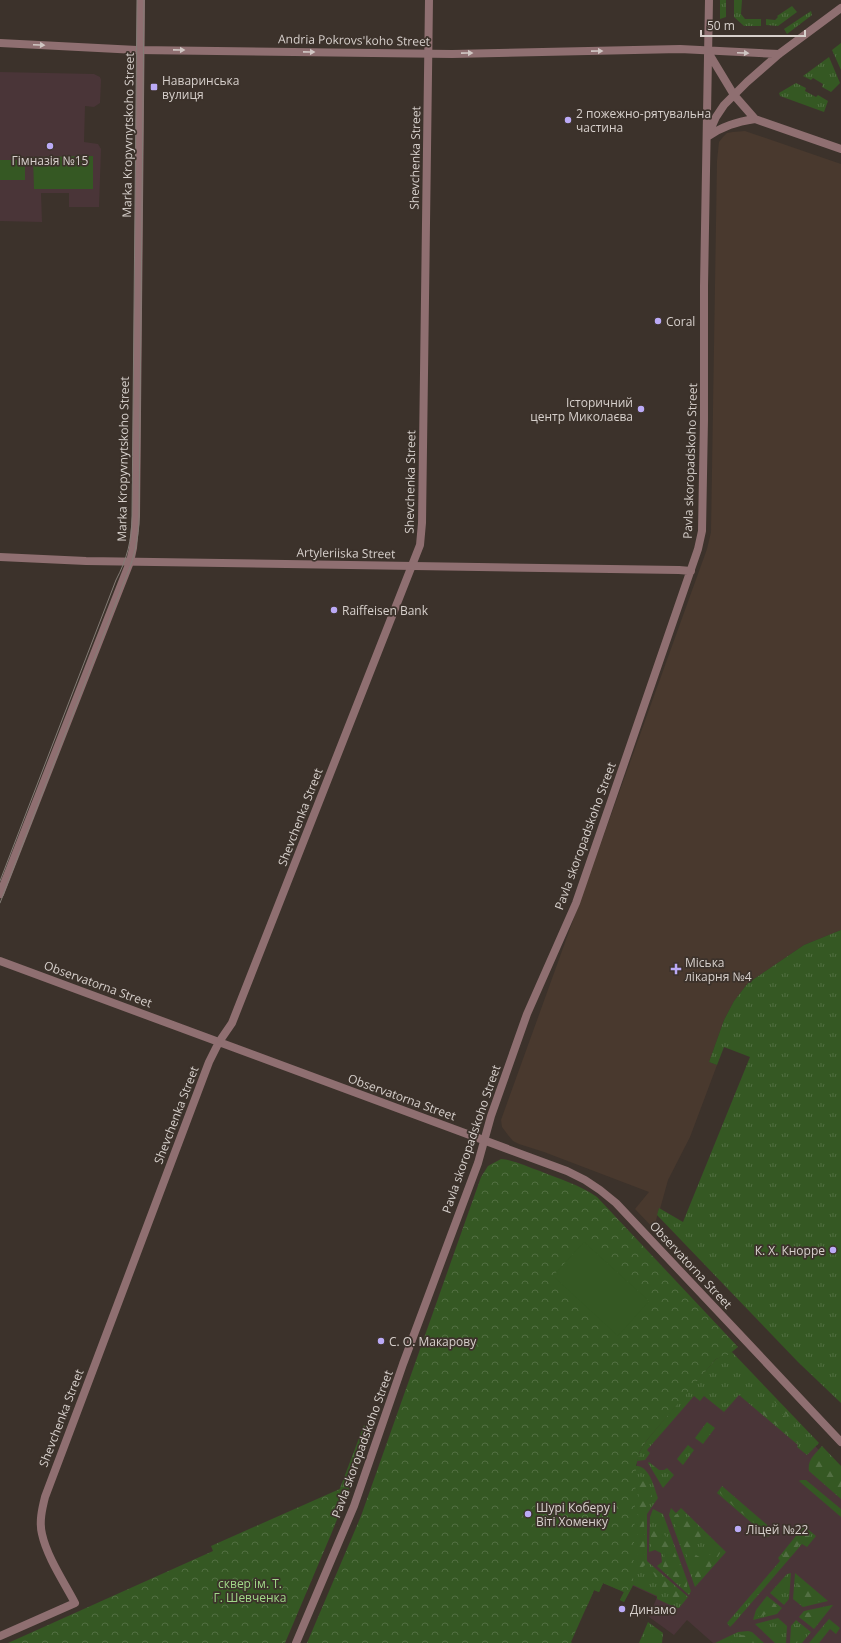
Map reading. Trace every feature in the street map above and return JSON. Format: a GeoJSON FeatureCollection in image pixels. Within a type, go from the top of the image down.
{"type":"FeatureCollection","features":[{"type":"Feature","properties":{"kind":"street","name":"Marka Kropyvnytskoho Street"},"geometry":{"type":"LineString","coordinates":[[0,894],[130,562],[133,548],[136,516],[141,0]]}},
{"type":"Feature","properties":{"kind":"street","name":"Shevchenka Street"},"geometry":{"type":"LineString","coordinates":[[0,1636],[76,1603],[46,1548],[41,1533],[41,1513],[45,1497],[209,1062],[219,1042],[232,1023],[420,545],[422,533],[429,0]]}},
{"type":"Feature","properties":{"kind":"street","name":"Pavla skoropadskoho Street"},"geometry":{"type":"LineString","coordinates":[[296,1643],[354,1506],[403,1364],[478,1163],[491,1116],[527,1014],[576,902],[698,549],[702,531],[709,0]]}},
{"type":"Feature","properties":{"kind":"street"},"geometry":{"type":"LineString","coordinates":[[707,137],[716,117],[734,95],[779,54],[841,8]]}},
{"type":"Feature","properties":{"kind":"street","name":"Andria Pokrovs'koho Street"},"geometry":{"type":"LineString","coordinates":[[0,43],[140,50],[428,53],[680,49],[779,54]]}},
{"type":"Feature","properties":{"kind":"street"},"geometry":{"type":"LineString","coordinates":[[708,51],[734,95],[755,119]]}},
{"type":"Feature","properties":{"kind":"street"},"geometry":{"type":"LineString","coordinates":[[707,137],[727,125],[735,122],[755,119],[841,149]]}},
{"type":"Feature","properties":{"kind":"street","name":"Artyleriiska Street"},"geometry":{"type":"LineString","coordinates":[[0,557],[130,562],[679,570],[691,572]]}},
{"type":"Feature","properties":{"kind":"street","name":"Observatorna Street"},"geometry":{"type":"LineString","coordinates":[[0,961],[567,1171],[585,1180],[600,1190],[621,1208],[841,1442]]}},
{"type":"Feature","properties":{"kind":"shaded area","name":"Гімназія №15"},"geometry":{"type":"Polygon","coordinates":[[[0,72],[94,74],[100,77],[100,103],[94,107],[85,106],[84,142],[98,144],[101,149],[99,207],[69,207],[69,193],[41,193],[42,222],[0,221],[0,72]]]}},
{"type":"Feature","properties":{"kind":"shaded area"},"geometry":{"type":"Polygon","coordinates":[[[745,131],[841,164],[841,930],[804,945],[748,983],[734,1001],[724,1020],[709,1062],[717,1065],[690,1137],[668,1180],[654,1229],[635,1209],[649,1192],[519,1144],[513,1141],[502,1127],[501,1120],[707,549],[711,532],[717,161],[719,142],[723,137],[727,133],[745,131]]]}},
{"type":"Feature","properties":{"kind":"shaded area","name":"Ліцей №22"},"geometry":{"type":"Polygon","coordinates":[[[728,1355],[841,1473],[841,1643],[713,1643],[687,1620],[674,1635],[649,1617],[657,1597],[633,1586],[637,1461],[728,1355]]]}},
{"type":"Feature","properties":{"kind":"green space"},"geometry":{"type":"Polygon","coordinates":[[[720,0],[726,0],[726,17],[720,19],[720,0]]]}},
{"type":"Feature","properties":{"kind":"green space"},"geometry":{"type":"Polygon","coordinates":[[[734,0],[742,0],[741,14],[745,19],[761,19],[761,26],[744,26],[734,17],[734,0]]]}},
{"type":"Feature","properties":{"kind":"green space"},"geometry":{"type":"Polygon","coordinates":[[[792,6],[797,12],[778,26],[766,25],[766,19],[775,20],[778,17],[777,16],[792,6]]]}},
{"type":"Feature","properties":{"kind":"green space"},"geometry":{"type":"Polygon","coordinates":[[[811,11],[812,15],[787,34],[784,29],[811,11]]]}},
{"type":"Feature","properties":{"kind":"green space"},"geometry":{"type":"Polygon","coordinates":[[[841,43],[841,70],[832,50],[841,43]]]}},
{"type":"Feature","properties":{"kind":"green space"},"geometry":{"type":"Polygon","coordinates":[[[829,57],[840,83],[831,92],[822,87],[823,84],[813,78],[811,80],[803,76],[829,57]]]}},
{"type":"Feature","properties":{"kind":"green space"},"geometry":{"type":"Polygon","coordinates":[[[796,83],[806,88],[805,91],[816,97],[818,95],[828,101],[824,112],[780,96],[779,93],[796,83]]]}},
{"type":"Feature","properties":{"kind":"green space"},"geometry":{"type":"Polygon","coordinates":[[[93,156],[93,189],[34,189],[33,157],[93,156]]]}},
{"type":"Feature","properties":{"kind":"green space"},"geometry":{"type":"Polygon","coordinates":[[[0,160],[25,160],[25,180],[0,180],[0,160]]]}},
{"type":"Feature","properties":{"kind":"green space"},"geometry":{"type":"Polygon","coordinates":[[[841,930],[841,1403],[798,1362],[657,1215],[659,1208],[683,1222],[750,1057],[724,1047],[717,1065],[709,1062],[724,1020],[734,1001],[748,983],[804,945],[841,930]]]}},
{"type":"Feature","properties":{"kind":"green space"},"geometry":{"type":"Polygon","coordinates":[[[501,1159],[516,1162],[540,1171],[584,1189],[597,1197],[738,1347],[728,1355],[716,1359],[647,1440],[640,1451],[636,1466],[633,1585],[624,1602],[620,1600],[624,1592],[603,1583],[599,1592],[594,1590],[571,1642],[572,1643],[307,1643],[361,1516],[481,1177],[488,1166],[501,1159]]]}},
{"type":"Feature","properties":{"kind":"green space"},"geometry":{"type":"Polygon","coordinates":[[[584,1242],[649,1301],[618,1336],[553,1276],[584,1242]]]}},
{"type":"Feature","properties":{"kind":"green space"},"geometry":{"type":"Polygon","coordinates":[[[732,1352],[819,1443],[807,1455],[797,1447],[798,1445],[739,1395],[724,1412],[704,1396],[700,1401],[694,1396],[647,1450],[650,1453],[645,1460],[637,1461],[640,1451],[647,1440],[687,1392],[716,1359],[732,1352]]]}},
{"type":"Feature","properties":{"kind":"green space"},"geometry":{"type":"Polygon","coordinates":[[[766,1389],[797,1423],[795,1423],[767,1394],[766,1389]]]}},
{"type":"Feature","properties":{"kind":"green space"},"geometry":{"type":"Polygon","coordinates":[[[766,1400],[793,1425],[802,1443],[799,1444],[763,1414],[760,1409],[761,1405],[766,1400]]]}},
{"type":"Feature","properties":{"kind":"green space"},"geometry":{"type":"Polygon","coordinates":[[[707,1422],[715,1428],[703,1444],[695,1438],[707,1422]]]}},
{"type":"Feature","properties":{"kind":"green space"},"geometry":{"type":"Polygon","coordinates":[[[364,1425],[369,1433],[346,1497],[334,1504],[364,1425]]]}},
{"type":"Feature","properties":{"kind":"green space"},"geometry":{"type":"Polygon","coordinates":[[[688,1445],[694,1450],[683,1465],[677,1459],[688,1445]]]}},
{"type":"Feature","properties":{"kind":"green space"},"geometry":{"type":"Polygon","coordinates":[[[822,1446],[841,1466],[841,1499],[809,1471],[810,1460],[822,1446]]]}},
{"type":"Feature","properties":{"kind":"green space"},"geometry":{"type":"Polygon","coordinates":[[[815,1460],[826,1463],[841,1477],[841,1498],[812,1472],[811,1466],[815,1460]]]}},
{"type":"Feature","properties":{"kind":"green space"},"geometry":{"type":"Polygon","coordinates":[[[649,1462],[659,1470],[664,1470],[667,1468],[674,1475],[663,1488],[648,1463],[649,1462]]]}},
{"type":"Feature","properties":{"kind":"green space"},"geometry":{"type":"Polygon","coordinates":[[[633,1466],[639,1466],[647,1472],[653,1482],[658,1498],[647,1514],[647,1561],[688,1597],[679,1608],[677,1608],[657,1599],[657,1596],[633,1585],[624,1602],[620,1600],[624,1592],[603,1583],[599,1592],[594,1590],[586,1609],[633,1466]]]}},
{"type":"Feature","properties":{"kind":"green space"},"geometry":{"type":"Polygon","coordinates":[[[639,1476],[644,1478],[650,1488],[652,1496],[644,1519],[645,1565],[638,1569],[637,1561],[639,1476]]]}},
{"type":"Feature","properties":{"kind":"green space"},"geometry":{"type":"Polygon","coordinates":[[[806,1480],[841,1509],[841,1517],[799,1481],[806,1480]]]}},
{"type":"Feature","properties":{"kind":"green space"},"geometry":{"type":"Polygon","coordinates":[[[804,1483],[807,1483],[841,1512],[841,1515],[804,1483]]]}},
{"type":"Feature","properties":{"kind":"green space","name":"сквер ім. Т. Г. Шевченка"},"geometry":{"type":"Polygon","coordinates":[[[351,1484],[285,1643],[8,1643],[213,1551],[211,1546],[351,1484]]]}},
{"type":"Feature","properties":{"kind":"green space"},"geometry":{"type":"Polygon","coordinates":[[[722,1486],[773,1530],[768,1537],[717,1493],[722,1486]]]}},
{"type":"Feature","properties":{"kind":"green space"},"geometry":{"type":"Polygon","coordinates":[[[720,1490],[725,1491],[764,1524],[768,1529],[768,1534],[738,1510],[720,1493],[720,1490]]]}},
{"type":"Feature","properties":{"kind":"green space"},"geometry":{"type":"Polygon","coordinates":[[[671,1508],[676,1513],[681,1508],[726,1552],[695,1587],[669,1515],[671,1508]]]}},
{"type":"Feature","properties":{"kind":"green space"},"geometry":{"type":"Polygon","coordinates":[[[653,1509],[663,1514],[691,1591],[689,1595],[657,1566],[662,1562],[661,1553],[655,1550],[649,1552],[650,1517],[653,1509]]]}},
{"type":"Feature","properties":{"kind":"green space"},"geometry":{"type":"Polygon","coordinates":[[[679,1513],[693,1522],[700,1532],[701,1536],[692,1548],[696,1555],[703,1559],[718,1550],[720,1553],[710,1568],[696,1580],[673,1519],[675,1515],[679,1513]]]}},
{"type":"Feature","properties":{"kind":"green space"},"geometry":{"type":"Polygon","coordinates":[[[804,1526],[816,1536],[807,1547],[802,1544],[730,1627],[727,1623],[780,1561],[778,1558],[804,1526]]]}},
{"type":"Feature","properties":{"kind":"green space"},"geometry":{"type":"Polygon","coordinates":[[[651,1527],[659,1528],[671,1543],[687,1583],[687,1590],[675,1578],[662,1569],[665,1561],[664,1552],[659,1548],[654,1549],[651,1547],[651,1527]]]}},
{"type":"Feature","properties":{"kind":"green space"},"geometry":{"type":"Polygon","coordinates":[[[803,1531],[805,1531],[809,1536],[807,1543],[802,1542],[785,1562],[782,1558],[783,1554],[803,1531]]]}},
{"type":"Feature","properties":{"kind":"green space"},"geometry":{"type":"Polygon","coordinates":[[[653,1572],[672,1586],[683,1596],[682,1598],[677,1600],[665,1591],[653,1572]]]}},
{"type":"Feature","properties":{"kind":"green space"},"geometry":{"type":"Polygon","coordinates":[[[791,1573],[789,1599],[784,1605],[770,1593],[787,1574],[791,1573]]]}},
{"type":"Feature","properties":{"kind":"green space"},"geometry":{"type":"Polygon","coordinates":[[[795,1573],[828,1601],[803,1607],[793,1599],[795,1573]]]}},
{"type":"Feature","properties":{"kind":"green space"},"geometry":{"type":"Polygon","coordinates":[[[800,1581],[813,1589],[823,1601],[810,1604],[803,1603],[798,1594],[800,1581]]]}},
{"type":"Feature","properties":{"kind":"green space"},"geometry":{"type":"Polygon","coordinates":[[[767,1596],[782,1608],[777,1614],[753,1620],[756,1610],[767,1596]]]}},
{"type":"Feature","properties":{"kind":"green space"},"geometry":{"type":"Polygon","coordinates":[[[769,1599],[778,1609],[759,1617],[757,1614],[760,1608],[769,1599]]]}},
{"type":"Feature","properties":{"kind":"green space"},"geometry":{"type":"Polygon","coordinates":[[[833,1605],[814,1629],[799,1617],[804,1611],[833,1605]]]}},
{"type":"Feature","properties":{"kind":"green space"},"geometry":{"type":"Polygon","coordinates":[[[824,1610],[824,1613],[814,1622],[808,1621],[804,1617],[805,1613],[824,1610]]]}},
{"type":"Feature","properties":{"kind":"green space"},"geometry":{"type":"Polygon","coordinates":[[[778,1618],[787,1626],[786,1643],[775,1643],[755,1624],[778,1618]]]}},
{"type":"Feature","properties":{"kind":"green space"},"geometry":{"type":"Polygon","coordinates":[[[829,1619],[840,1628],[836,1634],[830,1629],[819,1643],[809,1643],[829,1619]]]}},
{"type":"Feature","properties":{"kind":"green space"},"geometry":{"type":"Polygon","coordinates":[[[796,1620],[811,1632],[802,1643],[790,1643],[791,1626],[796,1620]]]}},
{"type":"Feature","properties":{"kind":"green space"},"geometry":{"type":"Polygon","coordinates":[[[648,1622],[663,1633],[662,1643],[639,1643],[648,1622]]]}},
{"type":"Feature","properties":{"kind":"green space"},"geometry":{"type":"Polygon","coordinates":[[[828,1623],[836,1626],[838,1629],[836,1632],[832,1628],[829,1629],[819,1638],[817,1643],[811,1643],[828,1623]]]}},
{"type":"Feature","properties":{"kind":"green space"},"geometry":{"type":"Polygon","coordinates":[[[797,1626],[802,1628],[803,1634],[797,1643],[792,1643],[794,1627],[797,1626]]]}},
{"type":"Feature","properties":{"kind":"green space"},"geometry":{"type":"Polygon","coordinates":[[[738,1632],[752,1632],[764,1643],[715,1643],[738,1632]]]}},
{"type":"Feature","properties":{"kind":"green space"},"geometry":{"type":"Polygon","coordinates":[[[740,1635],[750,1636],[760,1643],[731,1642],[740,1635]]]}},
{"type":"Feature","properties":{"kind":"tram line"},"geometry":{"type":"LineString","coordinates":[[0,881],[123,565],[130,541],[132,516],[137,0]]}},
{"type":"Feature","properties":{"kind":"tram line"},"geometry":{"type":"LineString","coordinates":[[0,903],[130,567],[137,540],[139,524],[144,0]]}},
{"type":"Feature","properties":{"kind":"place","name":"Наваринська вулиця"},"geometry":{"type":"Point","coordinates":[154,87]}},
{"type":"Feature","properties":{"kind":"place","name":"2 пожежно-рятувальна частина"},"geometry":{"type":"Point","coordinates":[568,120]}},
{"type":"Feature","properties":{"kind":"place","name":"Гімназія №15"},"geometry":{"type":"Point","coordinates":[50,146]}},
{"type":"Feature","properties":{"kind":"place","name":"Coral"},"geometry":{"type":"Point","coordinates":[658,321]}},
{"type":"Feature","properties":{"kind":"place","name":"Історичний центр Миколаєва"},"geometry":{"type":"Point","coordinates":[641,409]}},
{"type":"Feature","properties":{"kind":"place","name":"Raiffeisen Bank"},"geometry":{"type":"Point","coordinates":[334,610]}},
{"type":"Feature","properties":{"kind":"place","name":"Міська лікарня №4"},"geometry":{"type":"Point","coordinates":[676,969]}},
{"type":"Feature","properties":{"kind":"place","name":"К. Х. Кнорре"},"geometry":{"type":"Point","coordinates":[833,1250]}},
{"type":"Feature","properties":{"kind":"place","name":"С. О. Макарову"},"geometry":{"type":"Point","coordinates":[381,1341]}},
{"type":"Feature","properties":{"kind":"place","name":"Шурі Коберу і Віті Хоменку"},"geometry":{"type":"Point","coordinates":[528,1514]}},
{"type":"Feature","properties":{"kind":"place","name":"Ліцей №22"},"geometry":{"type":"Point","coordinates":[738,1529]}},
{"type":"Feature","properties":{"kind":"place","name":"Динамо"},"geometry":{"type":"Point","coordinates":[622,1609]}}]}
